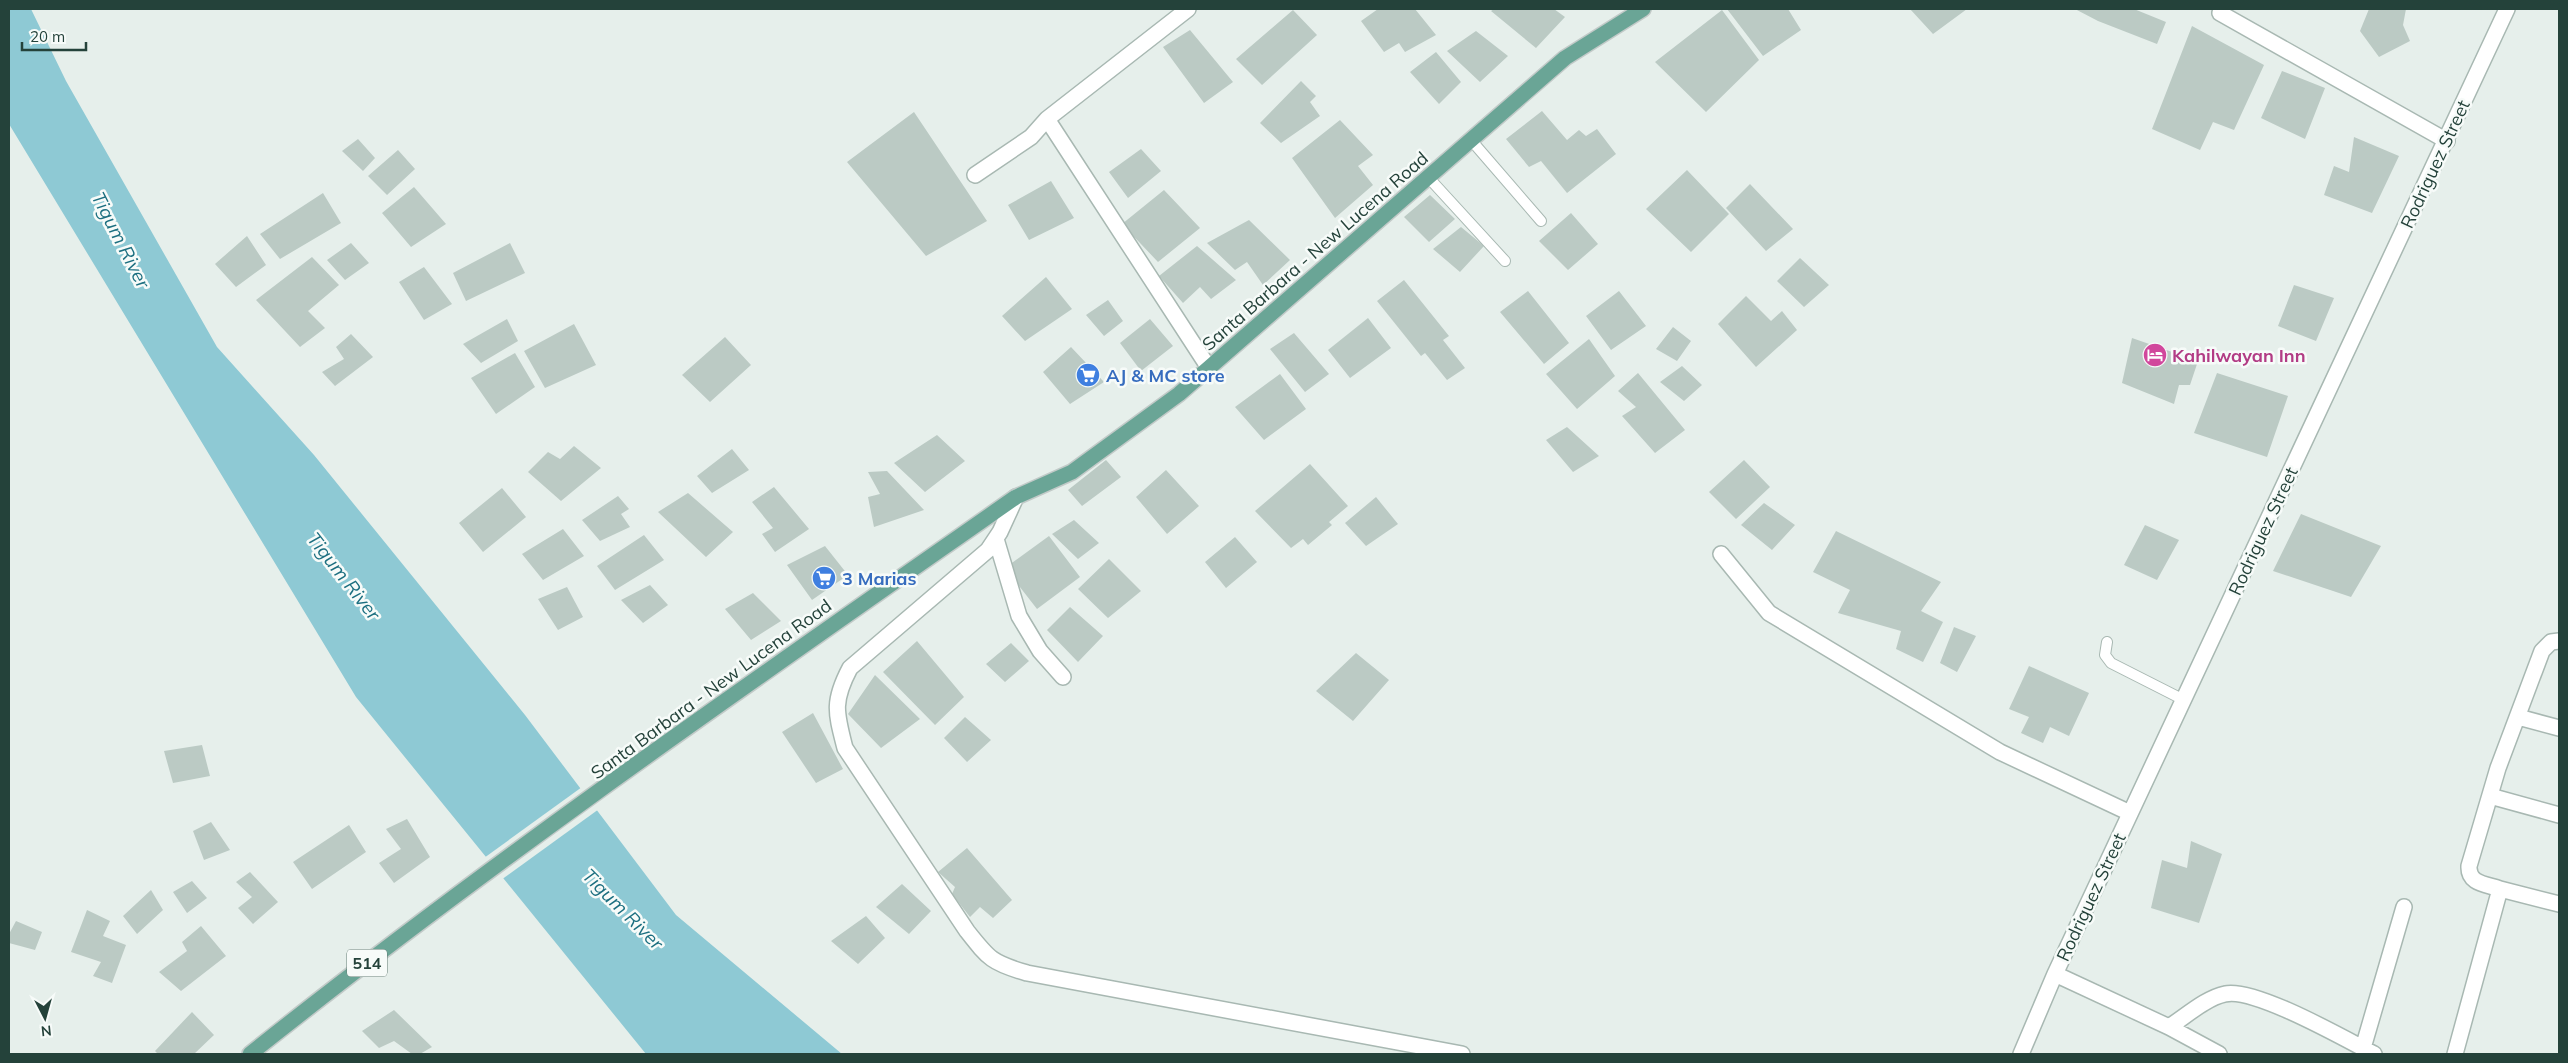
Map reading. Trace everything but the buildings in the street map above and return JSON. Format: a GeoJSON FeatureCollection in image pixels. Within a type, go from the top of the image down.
{"type":"FeatureCollection","features":[{"type":"Feature","properties":{"kind":"main road","name":"Santa Barbara - New Lucena Road"},"geometry":{"type":"LineString","coordinates":[[250,1054],[325,994],[690,726],[1016,497],[1072,472],[1179,394],[1565,58],[1643,9]]}},
{"type":"Feature","properties":{"kind":"street"},"geometry":{"type":"LineString","coordinates":[[975,176],[1031,137],[1047,119],[1188,9]]}},
{"type":"Feature","properties":{"kind":"street","name":"Rodriguez Street"},"geometry":{"type":"LineString","coordinates":[[2021,1054],[2055,974],[2447,141],[2507,9]]}},
{"type":"Feature","properties":{"kind":"street"},"geometry":{"type":"LineString","coordinates":[[2220,12],[2447,141]]}},
{"type":"Feature","properties":{"kind":"street"},"geometry":{"type":"LineString","coordinates":[[1047,119],[1209,368]]}},
{"type":"Feature","properties":{"kind":"street"},"geometry":{"type":"LineString","coordinates":[[1016,497],[996,539],[988,550],[850,668],[838,692],[838,719],[845,748],[956,915],[988,958],[998,964],[1027,973],[1462,1054]]}},
{"type":"Feature","properties":{"kind":"street"},"geometry":{"type":"LineString","coordinates":[[996,539],[1019,616],[1040,651],[1063,677]]}},
{"type":"Feature","properties":{"kind":"street"},"geometry":{"type":"LineString","coordinates":[[1721,554],[1769,613],[2000,752],[2130,813]]}},
{"type":"Feature","properties":{"kind":"street"},"geometry":{"type":"LineString","coordinates":[[2559,641],[2551,642],[2542,651],[2490,796],[2468,874],[2472,880],[2559,904]]}},
{"type":"Feature","properties":{"kind":"street"},"geometry":{"type":"LineString","coordinates":[[2518,716],[2559,728]]}},
{"type":"Feature","properties":{"kind":"street"},"geometry":{"type":"LineString","coordinates":[[2490,796],[2559,815]]}},
{"type":"Feature","properties":{"kind":"street"},"geometry":{"type":"LineString","coordinates":[[2455,1054],[2500,888]]}},
{"type":"Feature","properties":{"kind":"street"},"geometry":{"type":"LineString","coordinates":[[2170,1027],[2197,1009],[2226,994],[2246,994],[2276,1006],[2368,1051],[2404,907]]}},
{"type":"Feature","properties":{"kind":"street"},"geometry":{"type":"LineString","coordinates":[[2055,974],[2170,1027],[2219,1054]]}},
{"type":"Feature","properties":{"kind":"lane"},"geometry":{"type":"LineString","coordinates":[[1471,140],[1541,221]]}},
{"type":"Feature","properties":{"kind":"lane"},"geometry":{"type":"LineString","coordinates":[[1428,177],[1505,261]]}},
{"type":"Feature","properties":{"kind":"lane"},"geometry":{"type":"LineString","coordinates":[[2107,642],[2104,655],[2111,663],[2184,700]]}},
{"type":"Feature","properties":{"kind":"water","name":"Tigum River"},"geometry":{"type":"Polygon","coordinates":[[[9,9],[31,9],[66,81],[217,347],[314,455],[525,715],[676,915],[842,1054],[646,1054],[356,697],[9,124],[9,9]]]}},
{"type":"Feature","properties":{"kind":"pier"},"geometry":{"type":"Polygon","coordinates":[[[582,787],[599,809],[501,880],[484,858],[582,787]]]}},
{"type":"Feature","properties":{"kind":"place","name":"Kahilwayan Inn"},"geometry":{"type":"Point","coordinates":[2155,355]}},
{"type":"Feature","properties":{"kind":"place","name":"AJ & MC store"},"geometry":{"type":"Point","coordinates":[1088,375]}},
{"type":"Feature","properties":{"kind":"place","name":"3 Marias"},"geometry":{"type":"Point","coordinates":[824,578]}}]}
